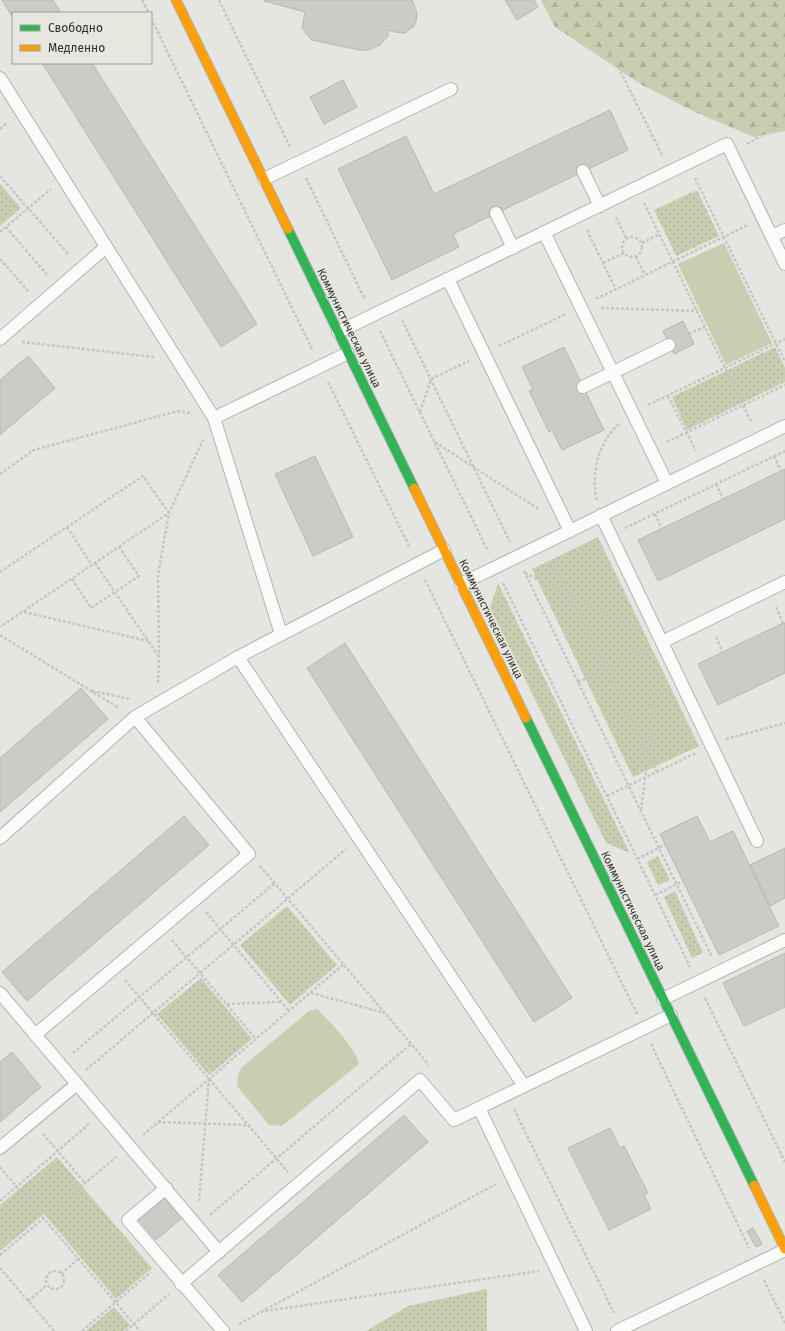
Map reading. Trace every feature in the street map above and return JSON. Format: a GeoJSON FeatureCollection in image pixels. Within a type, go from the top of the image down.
{"type":"FeatureCollection","features":[{"type":"Feature","properties":{"kind":"main road","name":"Коммунистическая улица"},"geometry":{"type":"LineString","coordinates":[[176,0],[785,1250]]}},
{"type":"Feature","properties":{"kind":"lane"},"geometry":{"type":"LineString","coordinates":[[0,78],[214,418],[281,634]]}},
{"type":"Feature","properties":{"kind":"lane"},"geometry":{"type":"LineString","coordinates":[[264,180],[450,89]]}},
{"type":"Feature","properties":{"kind":"lane"},"geometry":{"type":"LineString","coordinates":[[338,332],[727,144],[785,264]]}},
{"type":"Feature","properties":{"kind":"lane"},"geometry":{"type":"LineString","coordinates":[[583,171],[604,204]]}},
{"type":"Feature","properties":{"kind":"lane"},"geometry":{"type":"LineString","coordinates":[[496,213],[513,248]]}},
{"type":"Feature","properties":{"kind":"lane"},"geometry":{"type":"LineString","coordinates":[[772,236],[785,230]]}},
{"type":"Feature","properties":{"kind":"lane"},"geometry":{"type":"LineString","coordinates":[[544,232],[667,484]]}},
{"type":"Feature","properties":{"kind":"lane"},"geometry":{"type":"LineString","coordinates":[[0,339],[106,247]]}},
{"type":"Feature","properties":{"kind":"lane"},"geometry":{"type":"LineString","coordinates":[[448,279],[570,531]]}},
{"type":"Feature","properties":{"kind":"lane"},"geometry":{"type":"LineString","coordinates":[[583,387],[670,345]]}},
{"type":"Feature","properties":{"kind":"lane"},"geometry":{"type":"LineString","coordinates":[[214,418],[348,353]]}},
{"type":"Feature","properties":{"kind":"lane"},"geometry":{"type":"LineString","coordinates":[[460,584],[785,426]]}},
{"type":"Feature","properties":{"kind":"lane"},"geometry":{"type":"LineString","coordinates":[[601,516],[757,841]]}},
{"type":"Feature","properties":{"kind":"lane"},"geometry":{"type":"LineString","coordinates":[[0,838],[135,717],[238,657],[444,550]]}},
{"type":"Feature","properties":{"kind":"lane"},"geometry":{"type":"LineString","coordinates":[[662,642],[785,582]]}},
{"type":"Feature","properties":{"kind":"lane"},"geometry":{"type":"LineString","coordinates":[[238,657],[524,1086]]}},
{"type":"Feature","properties":{"kind":"lane"},"geometry":{"type":"LineString","coordinates":[[35,1035],[249,854],[135,717]]}},
{"type":"Feature","properties":{"kind":"lane"},"geometry":{"type":"LineString","coordinates":[[663,999],[785,940]]}},
{"type":"Feature","properties":{"kind":"lane"},"geometry":{"type":"LineString","coordinates":[[0,993],[198,1225],[219,1252]]}},
{"type":"Feature","properties":{"kind":"lane"},"geometry":{"type":"LineString","coordinates":[[181,1284],[420,1080],[454,1120],[671,1015]]}},
{"type":"Feature","properties":{"kind":"lane"},"geometry":{"type":"LineString","coordinates":[[0,1148],[75,1082]]}},
{"type":"Feature","properties":{"kind":"lane"},"geometry":{"type":"LineString","coordinates":[[479,1108],[586,1331]]}},
{"type":"Feature","properties":{"kind":"lane"},"geometry":{"type":"LineString","coordinates":[[166,1188],[128,1220],[164,1261],[181,1284],[223,1331]]}},
{"type":"Feature","properties":{"kind":"lane"},"geometry":{"type":"LineString","coordinates":[[620,1330],[785,1250]]}},
{"type":"Feature","properties":{"kind":"path"},"geometry":{"type":"LineString","coordinates":[[142,0],[148,12]]}},
{"type":"Feature","properties":{"kind":"path"},"geometry":{"type":"LineString","coordinates":[[219,0],[785,1162]]}},
{"type":"Feature","properties":{"kind":"path"},"geometry":{"type":"LineString","coordinates":[[585,0],[670,172]]}},
{"type":"Feature","properties":{"kind":"path"},"geometry":{"type":"LineString","coordinates":[[152,20],[644,1028],[785,1323]]}},
{"type":"Feature","properties":{"kind":"path"},"geometry":{"type":"LineString","coordinates":[[731,153],[785,122]]}},
{"type":"Feature","properties":{"kind":"path"},"geometry":{"type":"LineString","coordinates":[[688,163],[785,362]]}},
{"type":"Feature","properties":{"kind":"path"},"geometry":{"type":"LineString","coordinates":[[0,176],[81,269]]}},
{"type":"Feature","properties":{"kind":"path"},"geometry":{"type":"LineString","coordinates":[[0,232],[63,178]]}},
{"type":"Feature","properties":{"kind":"path"},"geometry":{"type":"LineString","coordinates":[[637,188],[760,438]]}},
{"type":"Feature","properties":{"kind":"path"},"geometry":{"type":"LineString","coordinates":[[604,204],[626,238]]}},
{"type":"Feature","properties":{"kind":"path"},"geometry":{"type":"LineString","coordinates":[[580,216],[616,290]]}},
{"type":"Feature","properties":{"kind":"path"},"geometry":{"type":"LineString","coordinates":[[6,228],[58,288]]}},
{"type":"Feature","properties":{"kind":"path"},"geometry":{"type":"LineString","coordinates":[[642,243],[660,234]]}},
{"type":"Feature","properties":{"kind":"path"},"geometry":{"type":"LineString","coordinates":[[635,237],[642,243],[642,251],[636,257],[631,257],[624,253],[622,244],[626,238],[635,237]]}},
{"type":"Feature","properties":{"kind":"path"},"geometry":{"type":"LineString","coordinates":[[603,263],[624,253]]}},
{"type":"Feature","properties":{"kind":"path"},"geometry":{"type":"LineString","coordinates":[[636,257],[645,275]]}},
{"type":"Feature","properties":{"kind":"path"},"geometry":{"type":"LineString","coordinates":[[0,259],[40,305]]}},
{"type":"Feature","properties":{"kind":"path"},"geometry":{"type":"LineString","coordinates":[[394,305],[715,963]]}},
{"type":"Feature","properties":{"kind":"path"},"geometry":{"type":"LineString","coordinates":[[580,307],[697,311]]}},
{"type":"Feature","properties":{"kind":"path"},"geometry":{"type":"LineString","coordinates":[[689,334],[705,327]]}},
{"type":"Feature","properties":{"kind":"path"},"geometry":{"type":"LineString","coordinates":[[601,516],[595,493],[595,473],[600,451],[611,431],[632,413],[785,339]]}},
{"type":"Feature","properties":{"kind":"path"},"geometry":{"type":"LineString","coordinates":[[15,342],[177,360]]}},
{"type":"Feature","properties":{"kind":"path"},"geometry":{"type":"LineString","coordinates":[[420,413],[431,379]]}},
{"type":"Feature","properties":{"kind":"path"},"geometry":{"type":"LineString","coordinates":[[650,450],[785,385]]}},
{"type":"Feature","properties":{"kind":"path"},"geometry":{"type":"LineString","coordinates":[[668,396],[703,466]]}},
{"type":"Feature","properties":{"kind":"path"},"geometry":{"type":"LineString","coordinates":[[0,474],[34,450],[178,411],[214,418],[169,513],[158,575],[159,658],[157,705],[92,691]]}},
{"type":"Feature","properties":{"kind":"path"},"geometry":{"type":"LineString","coordinates":[[434,441],[544,513]]}},
{"type":"Feature","properties":{"kind":"path"},"geometry":{"type":"LineString","coordinates":[[610,535],[785,451]]}},
{"type":"Feature","properties":{"kind":"path"},"geometry":{"type":"LineString","coordinates":[[774,456],[781,471]]}},
{"type":"Feature","properties":{"kind":"path"},"geometry":{"type":"LineString","coordinates":[[0,572],[143,476],[169,513]]}},
{"type":"Feature","properties":{"kind":"path"},"geometry":{"type":"LineString","coordinates":[[716,484],[723,499]]}},
{"type":"Feature","properties":{"kind":"path"},"geometry":{"type":"LineString","coordinates":[[0,627],[169,513]]}},
{"type":"Feature","properties":{"kind":"path"},"geometry":{"type":"LineString","coordinates":[[655,514],[662,528]]}},
{"type":"Feature","properties":{"kind":"path"},"geometry":{"type":"LineString","coordinates":[[66,527],[115,592],[159,658]]}},
{"type":"Feature","properties":{"kind":"path"},"geometry":{"type":"LineString","coordinates":[[545,543],[657,772]]}},
{"type":"Feature","properties":{"kind":"path"},"geometry":{"type":"LineString","coordinates":[[72,579],[91,608],[139,576],[119,547]]}},
{"type":"Feature","properties":{"kind":"path"},"geometry":{"type":"LineString","coordinates":[[525,572],[662,642]]}},
{"type":"Feature","properties":{"kind":"path"},"geometry":{"type":"LineString","coordinates":[[776,607],[783,623]]}},
{"type":"Feature","properties":{"kind":"path"},"geometry":{"type":"LineString","coordinates":[[23,612],[148,641]]}},
{"type":"Feature","properties":{"kind":"path"},"geometry":{"type":"LineString","coordinates":[[0,635],[135,717]]}},
{"type":"Feature","properties":{"kind":"path"},"geometry":{"type":"LineString","coordinates":[[716,636],[723,652]]}},
{"type":"Feature","properties":{"kind":"path"},"geometry":{"type":"LineString","coordinates":[[578,682],[662,642]]}},
{"type":"Feature","properties":{"kind":"path"},"geometry":{"type":"LineString","coordinates":[[641,811],[658,672]]}},
{"type":"Feature","properties":{"kind":"path"},"geometry":{"type":"LineString","coordinates":[[607,796],[723,740],[785,722]]}},
{"type":"Feature","properties":{"kind":"path"},"geometry":{"type":"LineString","coordinates":[[75,1082],[153,1013],[359,838]]}},
{"type":"Feature","properties":{"kind":"path"},"geometry":{"type":"LineString","coordinates":[[637,859],[665,846]]}},
{"type":"Feature","properties":{"kind":"path"},"geometry":{"type":"LineString","coordinates":[[249,854],[431,1067]]}},
{"type":"Feature","properties":{"kind":"path"},"geometry":{"type":"LineString","coordinates":[[655,894],[683,881]]}},
{"type":"Feature","properties":{"kind":"path"},"geometry":{"type":"LineString","coordinates":[[60,1065],[275,883]]}},
{"type":"Feature","properties":{"kind":"path"},"geometry":{"type":"LineString","coordinates":[[195,899],[289,1011]]}},
{"type":"Feature","properties":{"kind":"path"},"geometry":{"type":"LineString","coordinates":[[161,928],[256,1039]]}},
{"type":"Feature","properties":{"kind":"path"},"geometry":{"type":"LineString","coordinates":[[0,1255],[344,964]]}},
{"type":"Feature","properties":{"kind":"path"},"geometry":{"type":"LineString","coordinates":[[115,967],[298,1184]]}},
{"type":"Feature","properties":{"kind":"path"},"geometry":{"type":"LineString","coordinates":[[310,993],[386,1014]]}},
{"type":"Feature","properties":{"kind":"path"},"geometry":{"type":"LineString","coordinates":[[226,1004],[282,1002]]}},
{"type":"Feature","properties":{"kind":"path"},"geometry":{"type":"LineString","coordinates":[[198,1225],[411,1044]]}},
{"type":"Feature","properties":{"kind":"path"},"geometry":{"type":"LineString","coordinates":[[198,1225],[209,1079]]}},
{"type":"Feature","properties":{"kind":"path"},"geometry":{"type":"LineString","coordinates":[[507,1094],[620,1330]]}},
{"type":"Feature","properties":{"kind":"path"},"geometry":{"type":"LineString","coordinates":[[0,1201],[101,1113]]}},
{"type":"Feature","properties":{"kind":"path"},"geometry":{"type":"LineString","coordinates":[[32,1121],[85,1183]]}},
{"type":"Feature","properties":{"kind":"path"},"geometry":{"type":"LineString","coordinates":[[158,1122],[249,1125]]}},
{"type":"Feature","properties":{"kind":"path"},"geometry":{"type":"LineString","coordinates":[[0,1167],[140,1331]]}},
{"type":"Feature","properties":{"kind":"path"},"geometry":{"type":"LineString","coordinates":[[238,1324],[511,1176]]}},
{"type":"Feature","properties":{"kind":"path"},"geometry":{"type":"LineString","coordinates":[[61,1274],[78,1259]]}},
{"type":"Feature","properties":{"kind":"path"},"geometry":{"type":"LineString","coordinates":[[82,1331],[164,1261]]}},
{"type":"Feature","properties":{"kind":"path"},"geometry":{"type":"LineString","coordinates":[[0,1268],[54,1331]]}},
{"type":"Feature","properties":{"kind":"path"},"geometry":{"type":"LineString","coordinates":[[263,1311],[556,1268]]}},
{"type":"Feature","properties":{"kind":"path"},"geometry":{"type":"LineString","coordinates":[[52,1270],[59,1271],[61,1274],[65,1278],[62,1286],[54,1290],[47,1285],[46,1276],[52,1270]]}},
{"type":"Feature","properties":{"kind":"path"},"geometry":{"type":"LineString","coordinates":[[126,1331],[181,1284]]}},
{"type":"Feature","properties":{"kind":"path"},"geometry":{"type":"LineString","coordinates":[[28,1301],[47,1285]]}},
{"type":"Feature","properties":{"kind":"green space"},"geometry":{"type":"Polygon","coordinates":[[[541,0],[785,0],[785,131],[754,137],[697,113],[642,85],[555,27],[541,0]]]}},
{"type":"Feature","properties":{"kind":"green space"},"geometry":{"type":"Polygon","coordinates":[[[0,184],[21,208],[0,226],[0,184]]]}},
{"type":"Feature","properties":{"kind":"green space"},"geometry":{"type":"Polygon","coordinates":[[[697,190],[719,236],[676,256],[654,210],[697,190]]]}},
{"type":"Feature","properties":{"kind":"green space"},"geometry":{"type":"Polygon","coordinates":[[[724,243],[772,343],[726,365],[678,264],[724,243]]]}},
{"type":"Feature","properties":{"kind":"green space"},"geometry":{"type":"Polygon","coordinates":[[[775,347],[785,368],[785,382],[687,430],[672,397],[775,347]]]}},
{"type":"Feature","properties":{"kind":"green space"},"geometry":{"type":"Polygon","coordinates":[[[598,537],[699,746],[633,777],[532,569],[598,537]]]}},
{"type":"Feature","properties":{"kind":"green space"},"geometry":{"type":"Polygon","coordinates":[[[498,583],[630,853],[606,843],[490,608],[498,583]]]}},
{"type":"Feature","properties":{"kind":"green space"},"geometry":{"type":"Polygon","coordinates":[[[658,856],[670,880],[658,885],[647,862],[658,856]]]}},
{"type":"Feature","properties":{"kind":"green space"},"geometry":{"type":"Polygon","coordinates":[[[675,891],[703,953],[692,958],[664,897],[675,891]]]}},
{"type":"Feature","properties":{"kind":"green space"},"geometry":{"type":"Polygon","coordinates":[[[287,906],[337,965],[290,1005],[240,945],[287,906]]]}},
{"type":"Feature","properties":{"kind":"green space"},"geometry":{"type":"Polygon","coordinates":[[[201,978],[252,1039],[209,1075],[157,1014],[201,978]]]}},
{"type":"Feature","properties":{"kind":"green space"},"geometry":{"type":"Polygon","coordinates":[[[317,1009],[353,1050],[359,1064],[282,1126],[269,1125],[237,1086],[238,1074],[242,1067],[309,1011],[317,1009]]]}},
{"type":"Feature","properties":{"kind":"green space"},"geometry":{"type":"Polygon","coordinates":[[[57,1157],[152,1268],[116,1299],[44,1214],[0,1251],[0,1205],[57,1157]]]}},
{"type":"Feature","properties":{"kind":"green space"},"geometry":{"type":"Polygon","coordinates":[[[487,1289],[487,1331],[366,1331],[408,1306],[487,1289]]]}},
{"type":"Feature","properties":{"kind":"green space"},"geometry":{"type":"Polygon","coordinates":[[[114,1307],[130,1325],[123,1331],[86,1331],[114,1307]]]}},
{"type":"Feature","properties":{"kind":"building"},"geometry":{"type":"Polygon","coordinates":[[[2,0],[53,0],[60,12],[12,12],[12,16],[2,0]]]}},
{"type":"Feature","properties":{"kind":"building"},"geometry":{"type":"Polygon","coordinates":[[[412,0],[417,13],[414,26],[405,33],[388,30],[388,36],[380,45],[368,50],[359,50],[312,40],[302,28],[305,12],[264,1],[412,0]]]}},
{"type":"Feature","properties":{"kind":"building"},"geometry":{"type":"Polygon","coordinates":[[[505,0],[534,0],[538,7],[517,20],[505,0]]]}},
{"type":"Feature","properties":{"kind":"building"},"geometry":{"type":"Polygon","coordinates":[[[43,64],[93,64],[257,324],[221,347],[43,64]]]}},
{"type":"Feature","properties":{"kind":"building"},"geometry":{"type":"Polygon","coordinates":[[[343,80],[357,107],[324,124],[310,97],[343,80]]]}},
{"type":"Feature","properties":{"kind":"building"},"geometry":{"type":"Polygon","coordinates":[[[610,110],[628,150],[453,234],[459,247],[392,280],[338,169],[406,136],[434,194],[610,110]]]}},
{"type":"Feature","properties":{"kind":"building"},"geometry":{"type":"Polygon","coordinates":[[[683,321],[694,344],[674,354],[663,331],[683,321]]]}},
{"type":"Feature","properties":{"kind":"building"},"geometry":{"type":"Polygon","coordinates":[[[564,347],[604,430],[562,450],[552,430],[549,432],[529,391],[533,389],[522,367],[564,347]]]}},
{"type":"Feature","properties":{"kind":"building"},"geometry":{"type":"Polygon","coordinates":[[[28,356],[55,388],[0,435],[0,380],[28,356]]]}},
{"type":"Feature","properties":{"kind":"building"},"geometry":{"type":"Polygon","coordinates":[[[315,456],[353,537],[313,556],[275,474],[315,456]]]}},
{"type":"Feature","properties":{"kind":"building"},"geometry":{"type":"Polygon","coordinates":[[[785,469],[785,519],[658,581],[638,540],[785,469]]]}},
{"type":"Feature","properties":{"kind":"building"},"geometry":{"type":"Polygon","coordinates":[[[785,623],[785,673],[718,705],[698,664],[785,623]]]}},
{"type":"Feature","properties":{"kind":"building"},"geometry":{"type":"Polygon","coordinates":[[[345,643],[572,998],[534,1022],[307,668],[345,643]]]}},
{"type":"Feature","properties":{"kind":"building"},"geometry":{"type":"Polygon","coordinates":[[[81,688],[108,719],[0,812],[0,758],[81,688]]]}},
{"type":"Feature","properties":{"kind":"building"},"geometry":{"type":"Polygon","coordinates":[[[184,816],[209,845],[27,1001],[2,972],[184,816]]]}},
{"type":"Feature","properties":{"kind":"building"},"geometry":{"type":"Polygon","coordinates":[[[697,816],[710,842],[733,831],[779,926],[719,955],[660,834],[697,816]]]}},
{"type":"Feature","properties":{"kind":"building"},"geometry":{"type":"Polygon","coordinates":[[[785,848],[785,898],[770,906],[750,865],[785,848]]]}},
{"type":"Feature","properties":{"kind":"building"},"geometry":{"type":"Polygon","coordinates":[[[785,953],[785,1007],[744,1026],[723,983],[785,953]]]}},
{"type":"Feature","properties":{"kind":"building"},"geometry":{"type":"Polygon","coordinates":[[[12,1052],[41,1087],[0,1122],[0,1062],[12,1052]]]}},
{"type":"Feature","properties":{"kind":"building"},"geometry":{"type":"Polygon","coordinates":[[[404,1115],[428,1142],[242,1302],[218,1275],[404,1115]]]}},
{"type":"Feature","properties":{"kind":"building"},"geometry":{"type":"Polygon","coordinates":[[[610,1128],[620,1148],[624,1146],[648,1193],[644,1195],[651,1209],[609,1230],[568,1148],[610,1128]]]}},
{"type":"Feature","properties":{"kind":"building"},"geometry":{"type":"Polygon","coordinates":[[[166,1196],[183,1217],[156,1240],[138,1219],[166,1196]]]}},
{"type":"Feature","properties":{"kind":"building"},"geometry":{"type":"Polygon","coordinates":[[[753,1228],[762,1244],[756,1247],[747,1231],[753,1228]]]}},
{"type":"Feature","properties":{"kind":"traffic: fast"},"geometry":{"type":"LineString","coordinates":[[288,229],[414,488]]}},
{"type":"Feature","properties":{"kind":"traffic: fast"},"geometry":{"type":"LineString","coordinates":[[526,718],[754,1185]]}},
{"type":"Feature","properties":{"kind":"traffic: slow"},"geometry":{"type":"LineString","coordinates":[[176,0],[288,229]]}},
{"type":"Feature","properties":{"kind":"traffic: slow"},"geometry":{"type":"LineString","coordinates":[[414,488],[526,718]]}},
{"type":"Feature","properties":{"kind":"traffic: slow"},"geometry":{"type":"LineString","coordinates":[[754,1185],[785,1249]]}}]}
